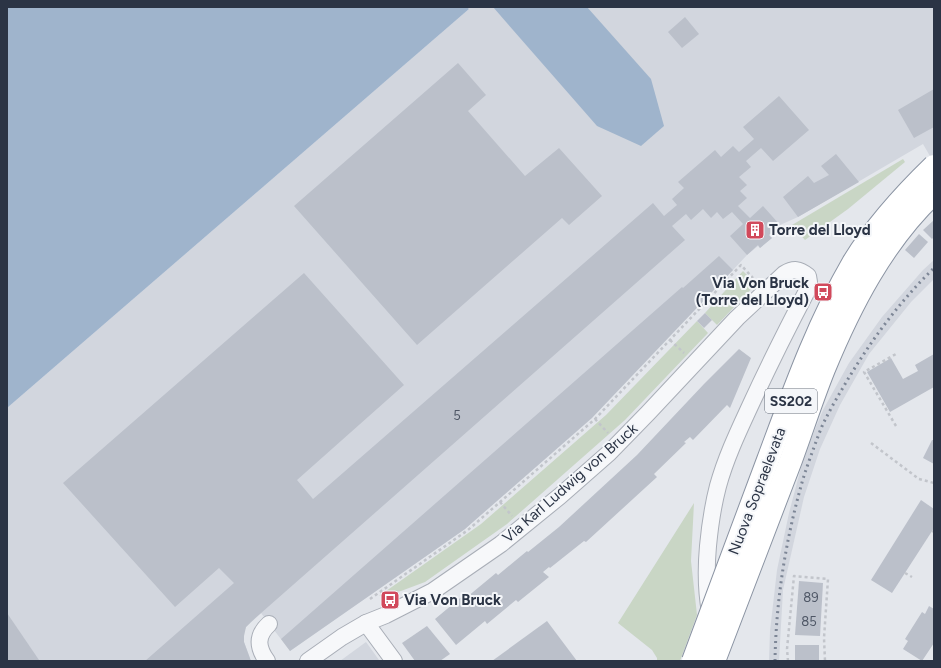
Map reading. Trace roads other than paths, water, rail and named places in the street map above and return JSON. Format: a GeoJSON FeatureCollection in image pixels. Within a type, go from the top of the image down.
{"type":"FeatureCollection","features":[{"type":"Feature","properties":{"kind":"highway","name":"Nuova Sopraelevata"},"geometry":{"type":"LineString","coordinates":[[693,661],[805,362],[830,305],[854,263],[880,224],[911,188],[934,166]]}},
{"type":"Feature","properties":{"kind":"highway","name":"Nuova Sopraelevata"},"geometry":{"type":"LineString","coordinates":[[714,661],[824,370],[848,316],[869,276],[895,236],[924,202],[934,193]]}},
{"type":"Feature","properties":{"kind":"street","name":"Via Karl Ludwig von Bruck"},"geometry":{"type":"LineString","coordinates":[[308,661],[342,637],[366,623],[386,615],[433,591],[501,544],[560,496],[609,453],[737,318],[784,274],[790,270],[796,269],[808,276],[808,289],[740,427],[726,460],[711,516],[707,560],[707,599],[719,661]]}},
{"type":"Feature","properties":{"kind":"street"},"geometry":{"type":"LineString","coordinates":[[366,623],[394,661]]}},
{"type":"Feature","properties":{"kind":"street"},"geometry":{"type":"LineString","coordinates":[[267,661],[262,654],[259,642],[264,630],[269,624]]}},
{"type":"Feature","properties":{"kind":"water"},"geometry":{"type":"Polygon","coordinates":[[[7,7],[467,7],[469,9],[7,408],[7,7]]]}},
{"type":"Feature","properties":{"kind":"water"},"geometry":{"type":"Polygon","coordinates":[[[493,7],[587,7],[651,79],[664,126],[641,146],[597,126],[493,7]]]}},
{"type":"Feature","properties":{"kind":"railway"},"geometry":{"type":"LineString","coordinates":[[775,661],[777,615],[787,546],[803,479],[821,429],[851,374],[883,326],[920,282],[934,268]]}},
{"type":"Feature","properties":{"kind":"place","name":"Torre del Lloyd"},"geometry":{"type":"Point","coordinates":[755,230]}},
{"type":"Feature","properties":{"kind":"place","name":"Via Von Bruck (Torre del Lloyd)"},"geometry":{"type":"Point","coordinates":[823,292]}},
{"type":"Feature","properties":{"kind":"place","name":"Via Von Bruck"},"geometry":{"type":"Point","coordinates":[390,600]}}]}
